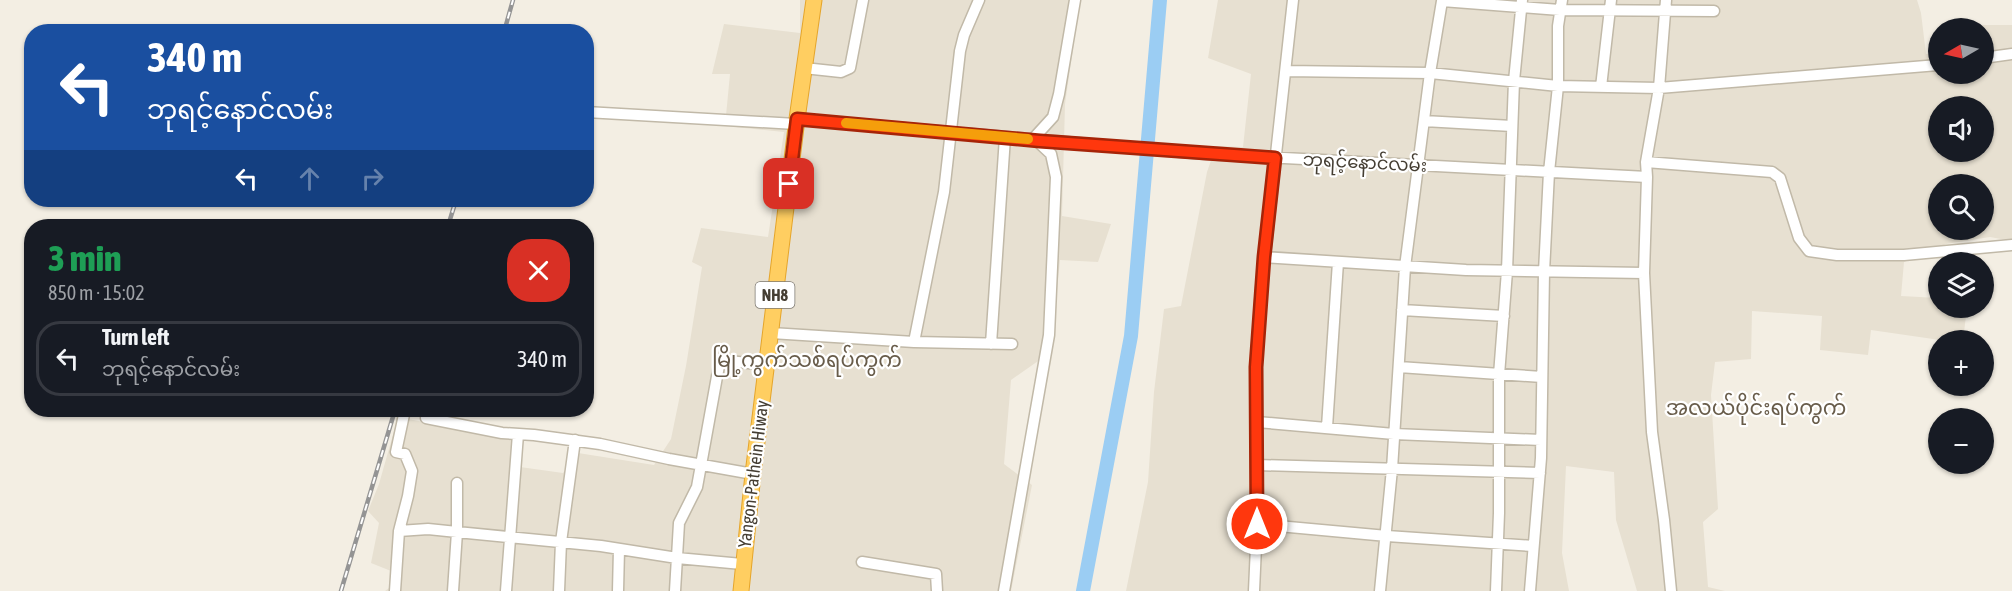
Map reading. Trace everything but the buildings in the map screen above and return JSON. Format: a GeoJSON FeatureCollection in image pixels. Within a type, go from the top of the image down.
{"type":"FeatureCollection","features":[{"type":"Feature","properties":{"kind":"highway","name":"Yangon-Pathein Hiway"},"geometry":{"type":"LineString","coordinates":[[741,591],[742,564],[766,366],[814,0]]}},
{"type":"Feature","properties":{"kind":"street"},"geometry":{"type":"LineString","coordinates":[[804,68],[841,72],[850,68],[863,0]]}},
{"type":"Feature","properties":{"kind":"street"},"geometry":{"type":"LineString","coordinates":[[914,342],[944,192],[960,51],[964,35],[979,0]]}},
{"type":"Feature","properties":{"kind":"street"},"geometry":{"type":"LineString","coordinates":[[1004,591],[1049,335],[1056,177],[1051,154],[1036,140],[1053,117],[1075,0]]}},
{"type":"Feature","properties":{"kind":"street"},"geometry":{"type":"LineString","coordinates":[[1254,591],[1257,524],[1256,367],[1264,257],[1293,0]]}},
{"type":"Feature","properties":{"kind":"street"},"geometry":{"type":"LineString","coordinates":[[1380,591],[1387,536],[1405,267],[1430,73],[1443,1],[1561,5],[1665,5],[1714,11]]}},
{"type":"Feature","properties":{"kind":"street"},"geometry":{"type":"LineString","coordinates":[[1496,591],[1500,438],[1499,375],[1507,271],[1514,81],[1521,3]]}},
{"type":"Feature","properties":{"kind":"street"},"geometry":{"type":"LineString","coordinates":[[1530,591],[1540,473],[1544,272],[1549,172],[1558,86],[1558,27],[1561,5]]}},
{"type":"Feature","properties":{"kind":"street"},"geometry":{"type":"LineString","coordinates":[[1601,87],[1610,5]]}},
{"type":"Feature","properties":{"kind":"street"},"geometry":{"type":"LineString","coordinates":[[1665,5],[1659,88],[1646,162],[1644,273],[1652,432],[1671,591]]}},
{"type":"Feature","properties":{"kind":"street"},"geometry":{"type":"LineString","coordinates":[[1994,56],[2012,54]]}},
{"type":"Feature","properties":{"kind":"street"},"geometry":{"type":"LineString","coordinates":[[1286,71],[1430,73],[1558,86],[1659,88],[1928,66]]}},
{"type":"Feature","properties":{"kind":"street","name":"ဘုရင့်နောင်လမ်း"},"geometry":{"type":"LineString","coordinates":[[594,112],[950,132],[1206,154],[1647,177]]}},
{"type":"Feature","properties":{"kind":"street"},"geometry":{"type":"LineString","coordinates":[[1424,121],[1512,126]]}},
{"type":"Feature","properties":{"kind":"street"},"geometry":{"type":"LineString","coordinates":[[992,344],[1005,137]]}},
{"type":"Feature","properties":{"kind":"street"},"geometry":{"type":"LineString","coordinates":[[1646,162],[1772,172],[1780,178],[1799,238],[1809,250],[1837,255],[1904,255],[2012,245]]}},
{"type":"Feature","properties":{"kind":"street"},"geometry":{"type":"LineString","coordinates":[[1264,257],[1405,267],[1644,273]]}},
{"type":"Feature","properties":{"kind":"street"},"geometry":{"type":"LineString","coordinates":[[1327,428],[1338,262]]}},
{"type":"Feature","properties":{"kind":"street"},"geometry":{"type":"LineString","coordinates":[[1402,310],[1503,316]]}},
{"type":"Feature","properties":{"kind":"street"},"geometry":{"type":"LineString","coordinates":[[771,333],[914,342],[1011,344]]}},
{"type":"Feature","properties":{"kind":"street"},"geometry":{"type":"LineString","coordinates":[[675,591],[679,523],[697,487],[720,360],[766,366]]}},
{"type":"Feature","properties":{"kind":"street"},"geometry":{"type":"LineString","coordinates":[[1399,367],[1542,377]]}},
{"type":"Feature","properties":{"kind":"street"},"geometry":{"type":"LineString","coordinates":[[395,591],[399,531],[412,471],[405,454],[396,452],[404,417]]}},
{"type":"Feature","properties":{"kind":"street"},"geometry":{"type":"LineString","coordinates":[[426,418],[492,432],[575,440],[753,474]]}},
{"type":"Feature","properties":{"kind":"street"},"geometry":{"type":"LineString","coordinates":[[1257,422],[1394,434],[1541,440]]}},
{"type":"Feature","properties":{"kind":"street"},"geometry":{"type":"LineString","coordinates":[[506,591],[518,434]]}},
{"type":"Feature","properties":{"kind":"street"},"geometry":{"type":"LineString","coordinates":[[559,591],[561,542],[575,440]]}},
{"type":"Feature","properties":{"kind":"street"},"geometry":{"type":"LineString","coordinates":[[1257,465],[1540,473]]}},
{"type":"Feature","properties":{"kind":"street"},"geometry":{"type":"LineString","coordinates":[[453,591],[457,532],[457,483]]}},
{"type":"Feature","properties":{"kind":"street"},"geometry":{"type":"LineString","coordinates":[[1257,524],[1533,546]]}},
{"type":"Feature","properties":{"kind":"street"},"geometry":{"type":"LineString","coordinates":[[399,531],[428,529],[561,542],[677,558],[742,564]]}},
{"type":"Feature","properties":{"kind":"street"},"geometry":{"type":"LineString","coordinates":[[618,591],[620,549]]}},
{"type":"Feature","properties":{"kind":"street"},"geometry":{"type":"LineString","coordinates":[[862,562],[936,574],[937,591]]}},
{"type":"Feature","properties":{"kind":"shaded area"},"geometry":{"type":"Polygon","coordinates":[[[800,0],[1080,0],[1065,104],[1062,216],[1111,224],[1098,262],[1060,260],[1051,352],[1011,380],[1004,464],[1032,485],[1011,591],[385,591],[393,585],[391,571],[371,563],[379,523],[368,511],[379,484],[398,417],[514,440],[520,467],[563,473],[578,453],[654,465],[671,439],[686,366],[702,267],[692,262],[701,228],[768,237],[784,132],[725,126],[730,74],[712,74],[724,24],[800,33],[800,0]]]}},
{"type":"Feature","properties":{"kind":"shaded area"},"geometry":{"type":"Polygon","coordinates":[[[1218,0],[1917,0],[1921,13],[1926,54],[1928,54],[1928,84],[1994,84],[1994,25],[2012,25],[2012,241],[1994,238],[1994,174],[1928,174],[1928,240],[1971,240],[1946,244],[1904,262],[1901,296],[1928,297],[1928,318],[1966,318],[1964,330],[1928,330],[1928,338],[1871,330],[1868,355],[1820,350],[1822,316],[1752,311],[1751,359],[1715,362],[1711,395],[1718,509],[1703,522],[1708,587],[1725,591],[1637,591],[1616,520],[1614,472],[1566,466],[1562,553],[1569,591],[1126,591],[1148,482],[1154,392],[1164,309],[1181,306],[1207,172],[1216,146],[1243,147],[1251,74],[1208,58],[1218,0]]]}},
{"type":"Feature","properties":{"kind":"waterway"},"geometry":{"type":"LineString","coordinates":[[1083,591],[1131,336],[1160,0]]}},
{"type":"Feature","properties":{"kind":"railway"},"geometry":{"type":"LineString","coordinates":[[506,24],[513,0]]}},
{"type":"Feature","properties":{"kind":"railway"},"geometry":{"type":"LineString","coordinates":[[450,219],[454,207]]}},
{"type":"Feature","properties":{"kind":"railway"},"geometry":{"type":"LineString","coordinates":[[341,591],[393,417]]}},
{"type":"Feature","properties":{"kind":"slow traffic"},"geometry":{"type":"LineString","coordinates":[[846,123],[1028,139]]}},
{"type":"Feature","properties":{"kind":"district","name":"မြို့ကွက်သစ်ရပ်ကွက်"},"geometry":{"type":"Point","coordinates":[807,359]}},
{"type":"Feature","properties":{"kind":"district","name":"အလယ်ပိုင်းရပ်ကွက်"},"geometry":{"type":"Point","coordinates":[1756,407]}},
{"type":"Feature","properties":{"kind":"route"},"geometry":{"type":"LineString","coordinates":[[789,184],[797,119],[1040,141],[1275,158],[1261,290],[1256,367],[1257,524]]}}]}
